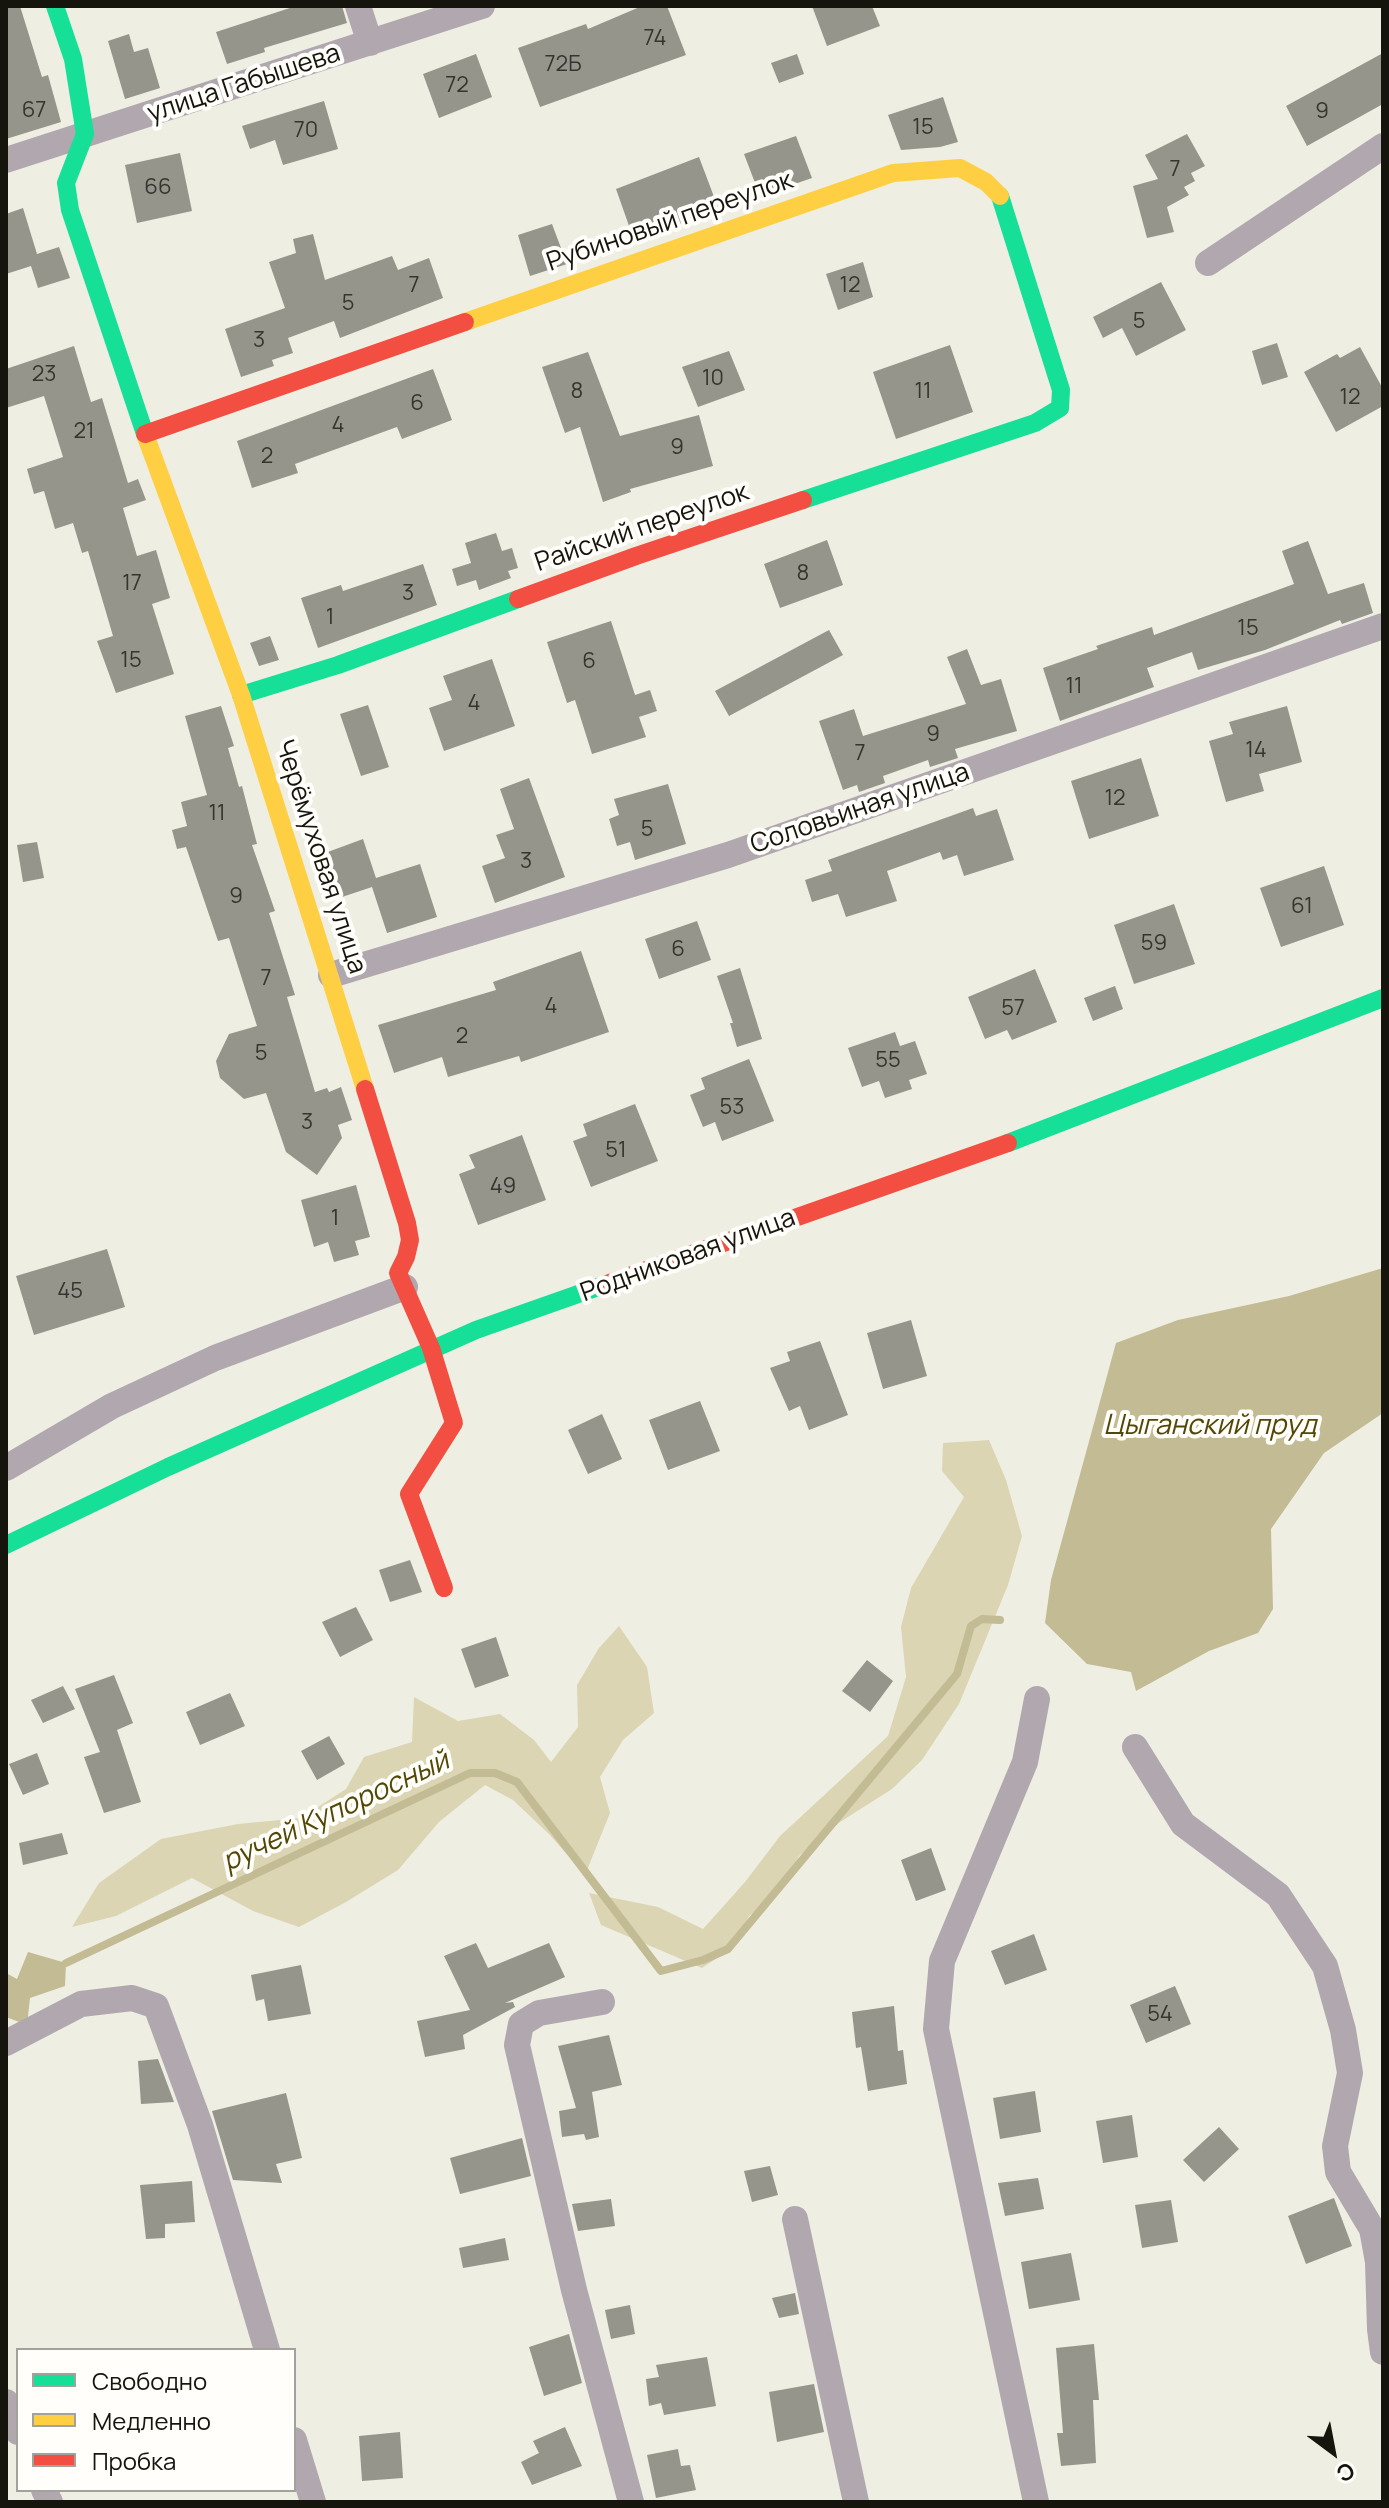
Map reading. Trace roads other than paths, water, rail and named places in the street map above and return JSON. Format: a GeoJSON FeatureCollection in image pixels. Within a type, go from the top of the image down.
{"type":"FeatureCollection","features":[{"type":"Feature","properties":{"kind":"street"},"geometry":{"type":"LineString","coordinates":[[55,6],[73,59],[85,134]]}},
{"type":"Feature","properties":{"kind":"street"},"geometry":{"type":"LineString","coordinates":[[358,6],[370,43]]}},
{"type":"Feature","properties":{"kind":"street","name":"улица Габышева"},"geometry":{"type":"LineString","coordinates":[[6,160],[482,6]]}},
{"type":"Feature","properties":{"kind":"street","name":"Черёмуховая улица"},"geometry":{"type":"LineString","coordinates":[[85,134],[66,183],[70,210],[145,434],[241,695],[407,1223],[410,1240],[398,1273],[431,1348],[454,1423],[409,1494],[444,1588]]}},
{"type":"Feature","properties":{"kind":"street"},"geometry":{"type":"LineString","coordinates":[[1208,263],[1383,146]]}},
{"type":"Feature","properties":{"kind":"street","name":"Рубиновый переулок"},"geometry":{"type":"LineString","coordinates":[[145,434],[893,173],[960,168],[986,182],[1000,197],[1061,390],[1060,408]]}},
{"type":"Feature","properties":{"kind":"street","name":"Райский переулок"},"geometry":{"type":"LineString","coordinates":[[241,695],[338,665],[636,556],[1035,423],[1060,408]]}},
{"type":"Feature","properties":{"kind":"street","name":"Соловьиная улица"},"geometry":{"type":"LineString","coordinates":[[331,975],[728,855],[1383,626]]}},
{"type":"Feature","properties":{"kind":"street","name":"Родниковая улица"},"geometry":{"type":"LineString","coordinates":[[6,1545],[168,1467],[431,1348],[1052,1127],[1383,998]]}},
{"type":"Feature","properties":{"kind":"street"},"geometry":{"type":"LineString","coordinates":[[6,1468],[112,1406],[215,1358],[405,1287]]}},
{"type":"Feature","properties":{"kind":"street"},"geometry":{"type":"LineString","coordinates":[[1036,2502],[936,2029],[942,1961],[1025,1762],[1037,1699]]}},
{"type":"Feature","properties":{"kind":"street"},"geometry":{"type":"LineString","coordinates":[[1135,1747],[1183,1824],[1278,1895],[1325,1966],[1343,2030],[1350,2073],[1335,2146],[1338,2172],[1372,2229],[1378,2262],[1383,2352]]}},
{"type":"Feature","properties":{"kind":"street"},"geometry":{"type":"LineString","coordinates":[[6,2043],[81,2004],[132,1998],[156,2006],[200,2125],[266,2348]]}},
{"type":"Feature","properties":{"kind":"street"},"geometry":{"type":"LineString","coordinates":[[602,2002],[539,2013],[521,2024],[517,2045],[574,2290],[631,2502]]}},
{"type":"Feature","properties":{"kind":"street"},"geometry":{"type":"LineString","coordinates":[[795,2219],[856,2502]]}},
{"type":"Feature","properties":{"kind":"street"},"geometry":{"type":"LineString","coordinates":[[6,2402],[16,2427]]}},
{"type":"Feature","properties":{"kind":"street"},"geometry":{"type":"LineString","coordinates":[[296,2447],[313,2502]]}},
{"type":"Feature","properties":{"kind":"water","name":"Цыганский пруд"},"geometry":{"type":"Polygon","coordinates":[[[1383,1268],[1383,1413],[1324,1453],[1271,1529],[1273,1609],[1258,1633],[1209,1651],[1136,1691],[1131,1672],[1087,1664],[1045,1623],[1051,1580],[1116,1343],[1178,1320],[1289,1296],[1383,1268]]]}},
{"type":"Feature","properties":{"kind":"water"},"geometry":{"type":"Polygon","coordinates":[[[28,1952],[66,1963],[65,1986],[30,1998],[27,2025],[6,2017],[6,1973],[17,1979],[28,1952]]]}},
{"type":"Feature","properties":{"kind":"waterway","name":"ручей Купоросный"},"geometry":{"type":"LineString","coordinates":[[66,1963],[470,1773],[495,1773],[517,1782],[661,1971],[703,1960],[728,1949],[957,1674],[971,1626],[982,1619],[1000,1620]]}}]}
